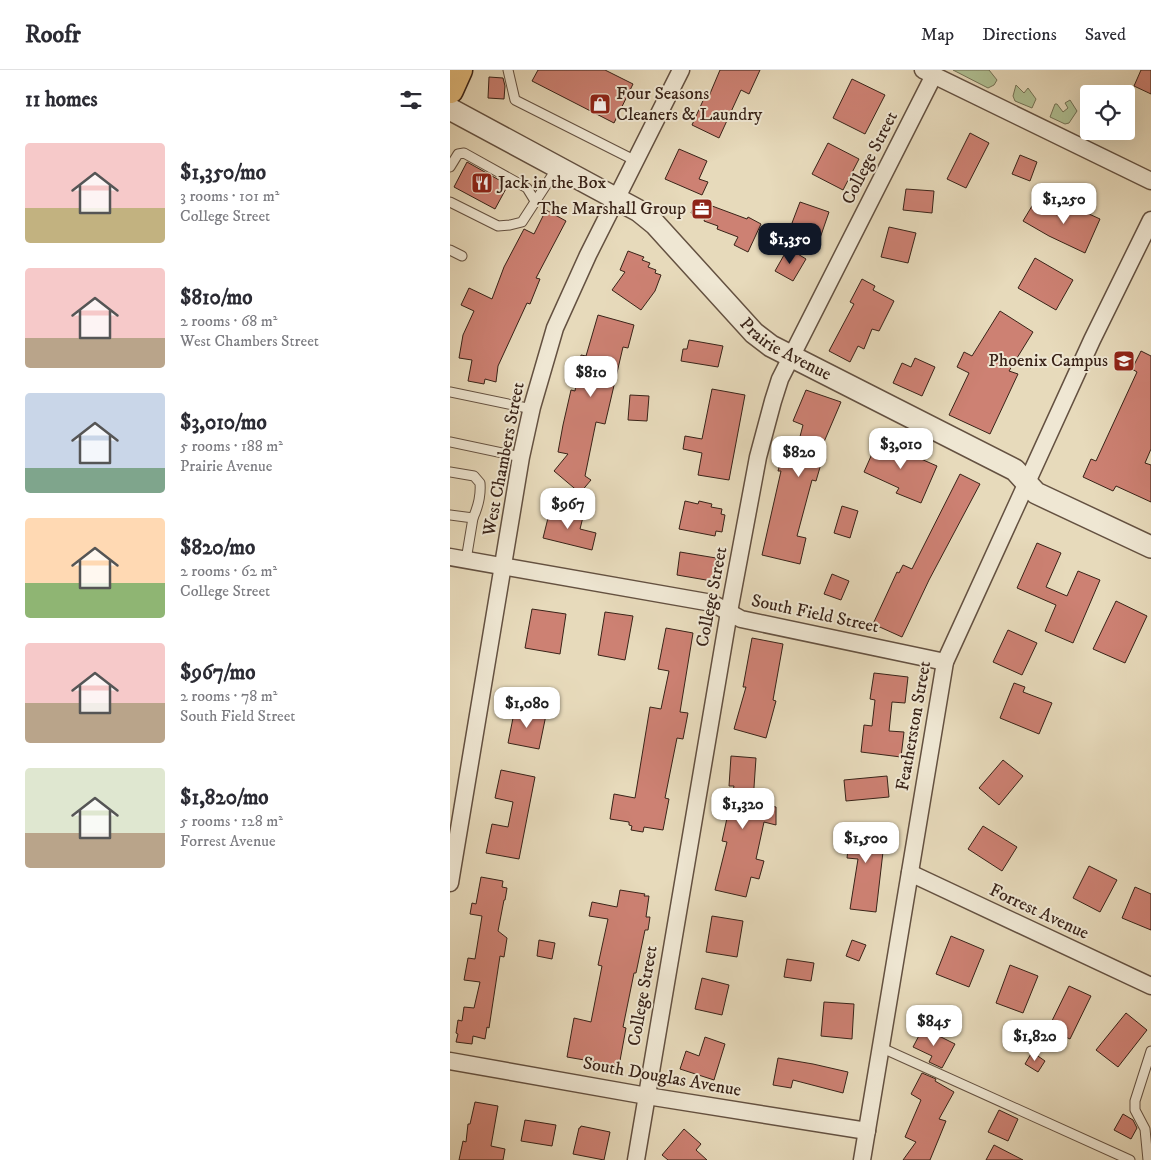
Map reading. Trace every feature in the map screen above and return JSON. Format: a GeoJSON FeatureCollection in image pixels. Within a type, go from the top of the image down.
{"type":"FeatureCollection","features":[{"type":"Feature","properties":{"kind":"main road"},"geometry":{"type":"LineString","coordinates":[[450,90],[460,70]]}},
{"type":"Feature","properties":{"kind":"street","name":"West Chambers Street"},"geometry":{"type":"LineString","coordinates":[[450,883],[521,457],[532,409],[555,328],[588,255],[681,70]]}},
{"type":"Feature","properties":{"kind":"street"},"geometry":{"type":"LineString","coordinates":[[928,72],[1151,182]]}},
{"type":"Feature","properties":{"kind":"street","name":"College Street"},"geometry":{"type":"LineString","coordinates":[[636,1160],[729,612],[760,449],[780,379],[928,72]]}},
{"type":"Feature","properties":{"kind":"street","name":"Prairie Avenue"},"geometry":{"type":"LineString","coordinates":[[450,109],[639,211],[655,224],[754,333],[771,346],[791,358],[1014,470],[1036,492],[1151,547]]}},
{"type":"Feature","properties":{"kind":"street","name":"Featherston Street"},"geometry":{"type":"LineString","coordinates":[[862,1160],[882,1048],[944,662],[1092,340],[1151,220]]}},
{"type":"Feature","properties":{"kind":"street","name":"South Field Street"},"geometry":{"type":"LineString","coordinates":[[458,559],[712,603],[741,620],[944,662]]}},
{"type":"Feature","properties":{"kind":"street","name":"Forrest Avenue"},"geometry":{"type":"LineString","coordinates":[[910,873],[1151,986]]}},
{"type":"Feature","properties":{"kind":"street","name":"South Douglas Avenue"},"geometry":{"type":"LineString","coordinates":[[450,1061],[647,1096],[867,1131]]}},
{"type":"Feature","properties":{"kind":"lane"},"geometry":{"type":"LineString","coordinates":[[508,70],[514,100],[636,161]]}},
{"type":"Feature","properties":{"kind":"lane"},"geometry":{"type":"LineString","coordinates":[[450,167],[458,154],[464,153],[527,188],[535,201]]}},
{"type":"Feature","properties":{"kind":"lane"},"geometry":{"type":"LineString","coordinates":[[450,202],[498,226],[522,222],[558,167]]}},
{"type":"Feature","properties":{"kind":"lane"},"geometry":{"type":"LineString","coordinates":[[450,250],[462,256]]}},
{"type":"Feature","properties":{"kind":"lane"},"geometry":{"type":"LineString","coordinates":[[450,392],[532,409]]}},
{"type":"Feature","properties":{"kind":"lane"},"geometry":{"type":"LineString","coordinates":[[450,442],[521,457]]}},
{"type":"Feature","properties":{"kind":"lane"},"geometry":{"type":"LineString","coordinates":[[450,472],[474,476],[480,483],[481,491],[477,510],[458,559]]}},
{"type":"Feature","properties":{"kind":"lane"},"geometry":{"type":"LineString","coordinates":[[450,515],[473,518]]}},
{"type":"Feature","properties":{"kind":"lane"},"geometry":{"type":"LineString","coordinates":[[882,1048],[1130,1160]]}},
{"type":"Feature","properties":{"kind":"lane"},"geometry":{"type":"LineString","coordinates":[[1148,1160],[1145,1129],[1135,1110],[1134,1100],[1151,1051]]}},
{"type":"Feature","properties":{"kind":"green space"},"geometry":{"type":"Polygon","coordinates":[[[953,70],[989,70],[997,80],[994,85],[988,88],[953,70]]]}},
{"type":"Feature","properties":{"kind":"green space"},"geometry":{"type":"Polygon","coordinates":[[[1016,85],[1024,93],[1028,88],[1036,99],[1032,108],[1015,101],[1013,96],[1016,85]]]}},
{"type":"Feature","properties":{"kind":"green space"},"geometry":{"type":"Polygon","coordinates":[[[1070,100],[1077,111],[1069,123],[1065,124],[1050,117],[1055,104],[1063,112],[1068,108],[1065,103],[1070,100]]]}},
{"type":"Feature","properties":{"kind":"building","name":"Four Seasons Cleaners & Laundry"},"geometry":{"type":"Polygon","coordinates":[[[538,70],[605,70],[633,84],[614,123],[532,81],[538,70]]]}},
{"type":"Feature","properties":{"kind":"building"},"geometry":{"type":"Polygon","coordinates":[[[720,70],[760,70],[749,94],[741,90],[719,138],[692,125],[706,94],[709,96],[720,70]]]}},
{"type":"Feature","properties":{"kind":"building"},"geometry":{"type":"Polygon","coordinates":[[[1141,70],[1151,70],[1151,94],[1134,85],[1141,70]]]}},
{"type":"Feature","properties":{"kind":"building"},"geometry":{"type":"Polygon","coordinates":[[[489,77],[503,78],[505,86],[504,99],[488,98],[489,77]]]}},
{"type":"Feature","properties":{"kind":"building"},"geometry":{"type":"Polygon","coordinates":[[[852,79],[885,95],[865,134],[833,118],[852,79]]]}},
{"type":"Feature","properties":{"kind":"building"},"geometry":{"type":"Polygon","coordinates":[[[970,133],[989,143],[966,188],[947,179],[970,133]]]}},
{"type":"Feature","properties":{"kind":"building"},"geometry":{"type":"Polygon","coordinates":[[[828,143],[859,159],[843,190],[812,174],[828,143]]]}},
{"type":"Feature","properties":{"kind":"building"},"geometry":{"type":"Polygon","coordinates":[[[679,149],[707,161],[699,179],[708,182],[702,195],[665,179],[679,149]]]}},
{"type":"Feature","properties":{"kind":"building"},"geometry":{"type":"Polygon","coordinates":[[[1020,155],[1037,162],[1030,181],[1012,174],[1020,155]]]}},
{"type":"Feature","properties":{"kind":"building","name":"Jack in the Box"},"geometry":{"type":"Polygon","coordinates":[[[467,162],[508,185],[495,209],[454,187],[467,162]]]}},
{"type":"Feature","properties":{"kind":"building"},"geometry":{"type":"Polygon","coordinates":[[[906,189],[934,191],[932,213],[903,210],[906,189]]]}},
{"type":"Feature","properties":{"kind":"building"},"geometry":{"type":"Polygon","coordinates":[[[696,200],[747,219],[748,217],[761,224],[748,252],[734,245],[738,237],[717,229],[718,226],[704,221],[705,218],[691,213],[696,200]]]}},
{"type":"Feature","properties":{"kind":"building"},"geometry":{"type":"Polygon","coordinates":[[[1035,201],[1057,215],[1063,202],[1100,219],[1085,253],[1023,221],[1035,201]]]}},
{"type":"Feature","properties":{"kind":"building"},"geometry":{"type":"Polygon","coordinates":[[[800,202],[829,212],[818,244],[805,240],[809,229],[792,223],[800,202]]]}},
{"type":"Feature","properties":{"kind":"building"},"geometry":{"type":"Polygon","coordinates":[[[546,210],[566,221],[536,278],[540,279],[530,304],[527,303],[498,366],[496,382],[485,379],[484,384],[468,381],[472,360],[459,358],[463,335],[474,311],[461,305],[469,288],[492,299],[504,267],[524,229],[534,234],[546,210]]]}},
{"type":"Feature","properties":{"kind":"building"},"geometry":{"type":"Polygon","coordinates":[[[889,227],[916,233],[908,263],[881,257],[889,227]]]}},
{"type":"Feature","properties":{"kind":"building"},"geometry":{"type":"Polygon","coordinates":[[[788,248],[806,259],[793,281],[775,271],[788,248]]]}},
{"type":"Feature","properties":{"kind":"building"},"geometry":{"type":"Polygon","coordinates":[[[628,251],[644,257],[642,260],[650,263],[648,267],[656,270],[655,273],[661,275],[655,291],[641,310],[612,290],[625,272],[620,270],[628,251]]]}},
{"type":"Feature","properties":{"kind":"building"},"geometry":{"type":"Polygon","coordinates":[[[1035,258],[1073,280],[1056,310],[1018,288],[1035,258]]]}},
{"type":"Feature","properties":{"kind":"building"},"geometry":{"type":"Polygon","coordinates":[[[862,279],[875,286],[873,290],[894,301],[879,331],[872,329],[864,349],[858,346],[850,362],[829,351],[854,304],[850,302],[862,279]]]}},
{"type":"Feature","properties":{"kind":"building"},"geometry":{"type":"Polygon","coordinates":[[[1000,311],[1033,332],[1009,371],[1018,374],[990,434],[949,415],[969,373],[957,367],[964,352],[972,356],[1000,311]]]}},
{"type":"Feature","properties":{"kind":"building"},"geometry":{"type":"Polygon","coordinates":[[[598,315],[634,325],[628,348],[623,347],[605,424],[596,422],[585,476],[591,480],[580,493],[554,471],[568,454],[558,452],[563,425],[571,390],[575,391],[581,355],[586,356],[598,315]]]}},
{"type":"Feature","properties":{"kind":"building"},"geometry":{"type":"Polygon","coordinates":[[[689,340],[723,346],[718,367],[681,361],[683,349],[687,349],[689,340]]]}},
{"type":"Feature","properties":{"kind":"building"},"geometry":{"type":"Polygon","coordinates":[[[1141,351],[1151,356],[1151,449],[1145,463],[1151,465],[1151,502],[1116,486],[1113,491],[1083,477],[1091,459],[1096,461],[1137,372],[1132,369],[1141,351]]]}},
{"type":"Feature","properties":{"kind":"building"},"geometry":{"type":"Polygon","coordinates":[[[915,358],[935,367],[922,396],[893,383],[902,363],[911,367],[915,358]]]}},
{"type":"Feature","properties":{"kind":"building"},"geometry":{"type":"Polygon","coordinates":[[[712,389],[745,395],[729,480],[698,475],[702,453],[683,449],[685,436],[702,439],[712,389]]]}},
{"type":"Feature","properties":{"kind":"building"},"geometry":{"type":"Polygon","coordinates":[[[806,390],[841,402],[818,456],[823,457],[816,481],[812,480],[797,536],[806,538],[800,564],[762,555],[781,471],[778,471],[784,449],[796,452],[803,425],[793,421],[806,390]]]}},
{"type":"Feature","properties":{"kind":"building"},"geometry":{"type":"Polygon","coordinates":[[[630,395],[649,396],[647,421],[628,420],[630,395]]]}},
{"type":"Feature","properties":{"kind":"building"},"geometry":{"type":"Polygon","coordinates":[[[879,438],[898,449],[937,466],[921,503],[896,493],[899,488],[864,472],[879,438]]]}},
{"type":"Feature","properties":{"kind":"building"},"geometry":{"type":"Polygon","coordinates":[[[960,474],[980,484],[929,580],[902,637],[873,624],[897,572],[899,573],[903,565],[912,569],[960,474]]]}},
{"type":"Feature","properties":{"kind":"building"},"geometry":{"type":"Polygon","coordinates":[[[685,501],[698,504],[699,501],[712,504],[711,507],[722,509],[721,514],[725,515],[722,532],[716,531],[715,536],[679,529],[685,501]]]}},
{"type":"Feature","properties":{"kind":"building"},"geometry":{"type":"Polygon","coordinates":[[[842,506],[858,511],[850,538],[834,533],[842,506]]]}},
{"type":"Feature","properties":{"kind":"building"},"geometry":{"type":"Polygon","coordinates":[[[550,510],[583,517],[580,529],[596,533],[592,550],[543,538],[550,510]]]}},
{"type":"Feature","properties":{"kind":"building"},"geometry":{"type":"Polygon","coordinates":[[[1037,543],[1061,553],[1046,587],[1067,596],[1078,571],[1100,580],[1073,643],[1045,631],[1056,605],[1017,588],[1037,543]]]}},
{"type":"Feature","properties":{"kind":"building"},"geometry":{"type":"Polygon","coordinates":[[[680,552],[716,558],[712,581],[677,575],[680,552]]]}},
{"type":"Feature","properties":{"kind":"building"},"geometry":{"type":"Polygon","coordinates":[[[832,574],[849,581],[841,600],[824,594],[832,574]]]}},
{"type":"Feature","properties":{"kind":"building"},"geometry":{"type":"Polygon","coordinates":[[[1116,601],[1147,616],[1125,663],[1093,649],[1116,601]]]}},
{"type":"Feature","properties":{"kind":"building"},"geometry":{"type":"Polygon","coordinates":[[[532,609],[566,614],[560,654],[525,648],[532,609]]]}},
{"type":"Feature","properties":{"kind":"building"},"geometry":{"type":"Polygon","coordinates":[[[605,612],[633,616],[625,660],[598,655],[605,612]]]}},
{"type":"Feature","properties":{"kind":"building"},"geometry":{"type":"Polygon","coordinates":[[[666,628],[693,633],[680,712],[688,713],[683,739],[677,738],[665,798],[669,799],[663,830],[644,827],[643,832],[631,830],[632,826],[629,825],[629,822],[610,819],[614,794],[635,798],[650,707],[661,709],[669,671],[658,669],[666,628]]]}},
{"type":"Feature","properties":{"kind":"building"},"geometry":{"type":"Polygon","coordinates":[[[1008,630],[1037,643],[1022,675],[993,662],[1008,630]]]}},
{"type":"Feature","properties":{"kind":"building"},"geometry":{"type":"Polygon","coordinates":[[[752,638],[783,644],[773,700],[776,701],[766,738],[734,729],[746,687],[743,687],[752,638]]]}},
{"type":"Feature","properties":{"kind":"building"},"geometry":{"type":"Polygon","coordinates":[[[874,673],[908,677],[905,703],[892,702],[889,731],[904,732],[901,757],[861,752],[864,725],[872,726],[875,700],[870,699],[874,673]]]}},
{"type":"Feature","properties":{"kind":"building"},"geometry":{"type":"Polygon","coordinates":[[[1014,683],[1025,687],[1023,692],[1052,703],[1039,734],[1000,718],[1014,683]]]}},
{"type":"Feature","properties":{"kind":"building"},"geometry":{"type":"Polygon","coordinates":[[[515,708],[546,715],[539,749],[508,743],[515,708]]]}},
{"type":"Feature","properties":{"kind":"building"},"geometry":{"type":"Polygon","coordinates":[[[731,756],[756,758],[753,802],[776,807],[776,825],[764,822],[756,859],[764,861],[759,879],[751,877],[746,897],[715,890],[727,842],[722,841],[734,786],[729,786],[731,756]]]}},
{"type":"Feature","properties":{"kind":"building"},"geometry":{"type":"Polygon","coordinates":[[[1003,760],[1023,776],[999,805],[979,788],[1003,760]]]}},
{"type":"Feature","properties":{"kind":"building"},"geometry":{"type":"Polygon","coordinates":[[[501,770],[535,777],[519,859],[486,853],[492,824],[508,827],[513,802],[495,798],[501,770]]]}},
{"type":"Feature","properties":{"kind":"building"},"geometry":{"type":"Polygon","coordinates":[[[887,776],[889,797],[846,801],[844,780],[887,776]]]}},
{"type":"Feature","properties":{"kind":"building"},"geometry":{"type":"Polygon","coordinates":[[[851,823],[886,826],[876,912],[850,909],[858,859],[847,858],[851,823]]]}},
{"type":"Feature","properties":{"kind":"building"},"geometry":{"type":"Polygon","coordinates":[[[983,826],[1017,847],[1002,871],[968,849],[983,826]]]}},
{"type":"Feature","properties":{"kind":"building"},"geometry":{"type":"Polygon","coordinates":[[[1089,866],[1117,880],[1100,912],[1073,898],[1089,866]]]}},
{"type":"Feature","properties":{"kind":"building"},"geometry":{"type":"Polygon","coordinates":[[[481,877],[503,881],[502,887],[507,888],[498,931],[507,938],[504,957],[500,956],[489,1028],[487,1027],[485,1039],[473,1036],[472,1044],[456,1042],[458,1034],[456,1033],[458,1020],[462,1021],[464,1007],[474,1008],[480,982],[464,980],[468,958],[475,959],[482,916],[470,914],[472,903],[476,904],[481,877]]]}},
{"type":"Feature","properties":{"kind":"building"},"geometry":{"type":"Polygon","coordinates":[[[1135,887],[1151,894],[1151,930],[1122,918],[1135,887]]]}},
{"type":"Feature","properties":{"kind":"building"},"geometry":{"type":"Polygon","coordinates":[[[620,890],[649,896],[646,917],[650,917],[648,930],[645,930],[636,973],[634,973],[623,1027],[626,1028],[619,1066],[567,1057],[574,1018],[591,1022],[602,966],[598,965],[608,919],[589,916],[592,902],[617,907],[620,890]]]}},
{"type":"Feature","properties":{"kind":"building"},"geometry":{"type":"Polygon","coordinates":[[[712,916],[743,921],[737,957],[706,952],[712,916]]]}},
{"type":"Feature","properties":{"kind":"building"},"geometry":{"type":"Polygon","coordinates":[[[951,936],[984,950],[969,987],[936,974],[951,936]]]}},
{"type":"Feature","properties":{"kind":"building"},"geometry":{"type":"Polygon","coordinates":[[[539,940],[555,943],[552,959],[537,956],[539,940]]]}},
{"type":"Feature","properties":{"kind":"building"},"geometry":{"type":"Polygon","coordinates":[[[852,940],[866,945],[859,961],[846,956],[852,940]]]}},
{"type":"Feature","properties":{"kind":"building"},"geometry":{"type":"Polygon","coordinates":[[[787,959],[814,963],[811,981],[784,977],[787,959]]]}},
{"type":"Feature","properties":{"kind":"building"},"geometry":{"type":"Polygon","coordinates":[[[1010,965],[1038,976],[1023,1013],[996,1003],[1010,965]]]}},
{"type":"Feature","properties":{"kind":"building"},"geometry":{"type":"Polygon","coordinates":[[[702,978],[729,985],[722,1015],[695,1009],[702,978]]]}},
{"type":"Feature","properties":{"kind":"building"},"geometry":{"type":"Polygon","coordinates":[[[1069,986],[1091,996],[1070,1039],[1048,1029],[1069,986]]]}},
{"type":"Feature","properties":{"kind":"building"},"geometry":{"type":"Polygon","coordinates":[[[824,1002],[854,1004],[852,1039],[821,1036],[824,1002]]]}},
{"type":"Feature","properties":{"kind":"building"},"geometry":{"type":"Polygon","coordinates":[[[1126,1013],[1147,1030],[1118,1067],[1096,1050],[1126,1013]]]}},
{"type":"Feature","properties":{"kind":"building"},"geometry":{"type":"Polygon","coordinates":[[[923,1028],[955,1044],[942,1068],[929,1062],[932,1056],[913,1047],[923,1028]]]}},
{"type":"Feature","properties":{"kind":"building"},"geometry":{"type":"Polygon","coordinates":[[[705,1037],[725,1044],[714,1080],[680,1069],[686,1051],[699,1056],[705,1037]]]}},
{"type":"Feature","properties":{"kind":"building"},"geometry":{"type":"Polygon","coordinates":[[[1032,1052],[1045,1061],[1038,1072],[1025,1064],[1032,1052]]]}},
{"type":"Feature","properties":{"kind":"building"},"geometry":{"type":"Polygon","coordinates":[[[778,1058],[848,1072],[843,1093],[793,1080],[791,1088],[773,1085],[778,1058]]]}},
{"type":"Feature","properties":{"kind":"building"},"geometry":{"type":"Polygon","coordinates":[[[922,1073],[936,1079],[935,1081],[954,1092],[939,1119],[946,1121],[930,1160],[903,1160],[916,1142],[905,1137],[921,1100],[911,1094],[922,1073]]]}},
{"type":"Feature","properties":{"kind":"building"},"geometry":{"type":"Polygon","coordinates":[[[475,1102],[498,1106],[491,1146],[505,1149],[503,1160],[459,1160],[463,1141],[466,1142],[468,1124],[470,1124],[475,1102]]]}},
{"type":"Feature","properties":{"kind":"building"},"geometry":{"type":"Polygon","coordinates":[[[999,1110],[1018,1119],[1008,1141],[988,1132],[999,1110]]]}},
{"type":"Feature","properties":{"kind":"building"},"geometry":{"type":"Polygon","coordinates":[[[1123,1114],[1133,1120],[1137,1128],[1131,1139],[1114,1130],[1123,1114]]]}},
{"type":"Feature","properties":{"kind":"building"},"geometry":{"type":"Polygon","coordinates":[[[525,1120],[556,1125],[552,1146],[521,1141],[525,1120]]]}},
{"type":"Feature","properties":{"kind":"building"},"geometry":{"type":"Polygon","coordinates":[[[581,1126],[610,1132],[604,1160],[573,1154],[581,1126]]]}},
{"type":"Feature","properties":{"kind":"building"},"geometry":{"type":"Polygon","coordinates":[[[684,1129],[701,1144],[696,1150],[707,1160],[668,1160],[662,1155],[684,1129]]]}},
{"type":"Feature","properties":{"kind":"building"},"geometry":{"type":"Polygon","coordinates":[[[994,1145],[1023,1160],[986,1160],[994,1145]]]}},
{"type":"Feature","properties":{"kind":"place","name":"Four Seasons Cleaners & Laundry"},"geometry":{"type":"Point","coordinates":[600,104]}},
{"type":"Feature","properties":{"kind":"place","name":"Jack in the Box"},"geometry":{"type":"Point","coordinates":[482,183]}},
{"type":"Feature","properties":{"kind":"place","name":"The Marshall Group"},"geometry":{"type":"Point","coordinates":[702,209]}},
{"type":"Feature","properties":{"kind":"place","name":"Phoenix Campus"},"geometry":{"type":"Point","coordinates":[1124,361]}}]}
